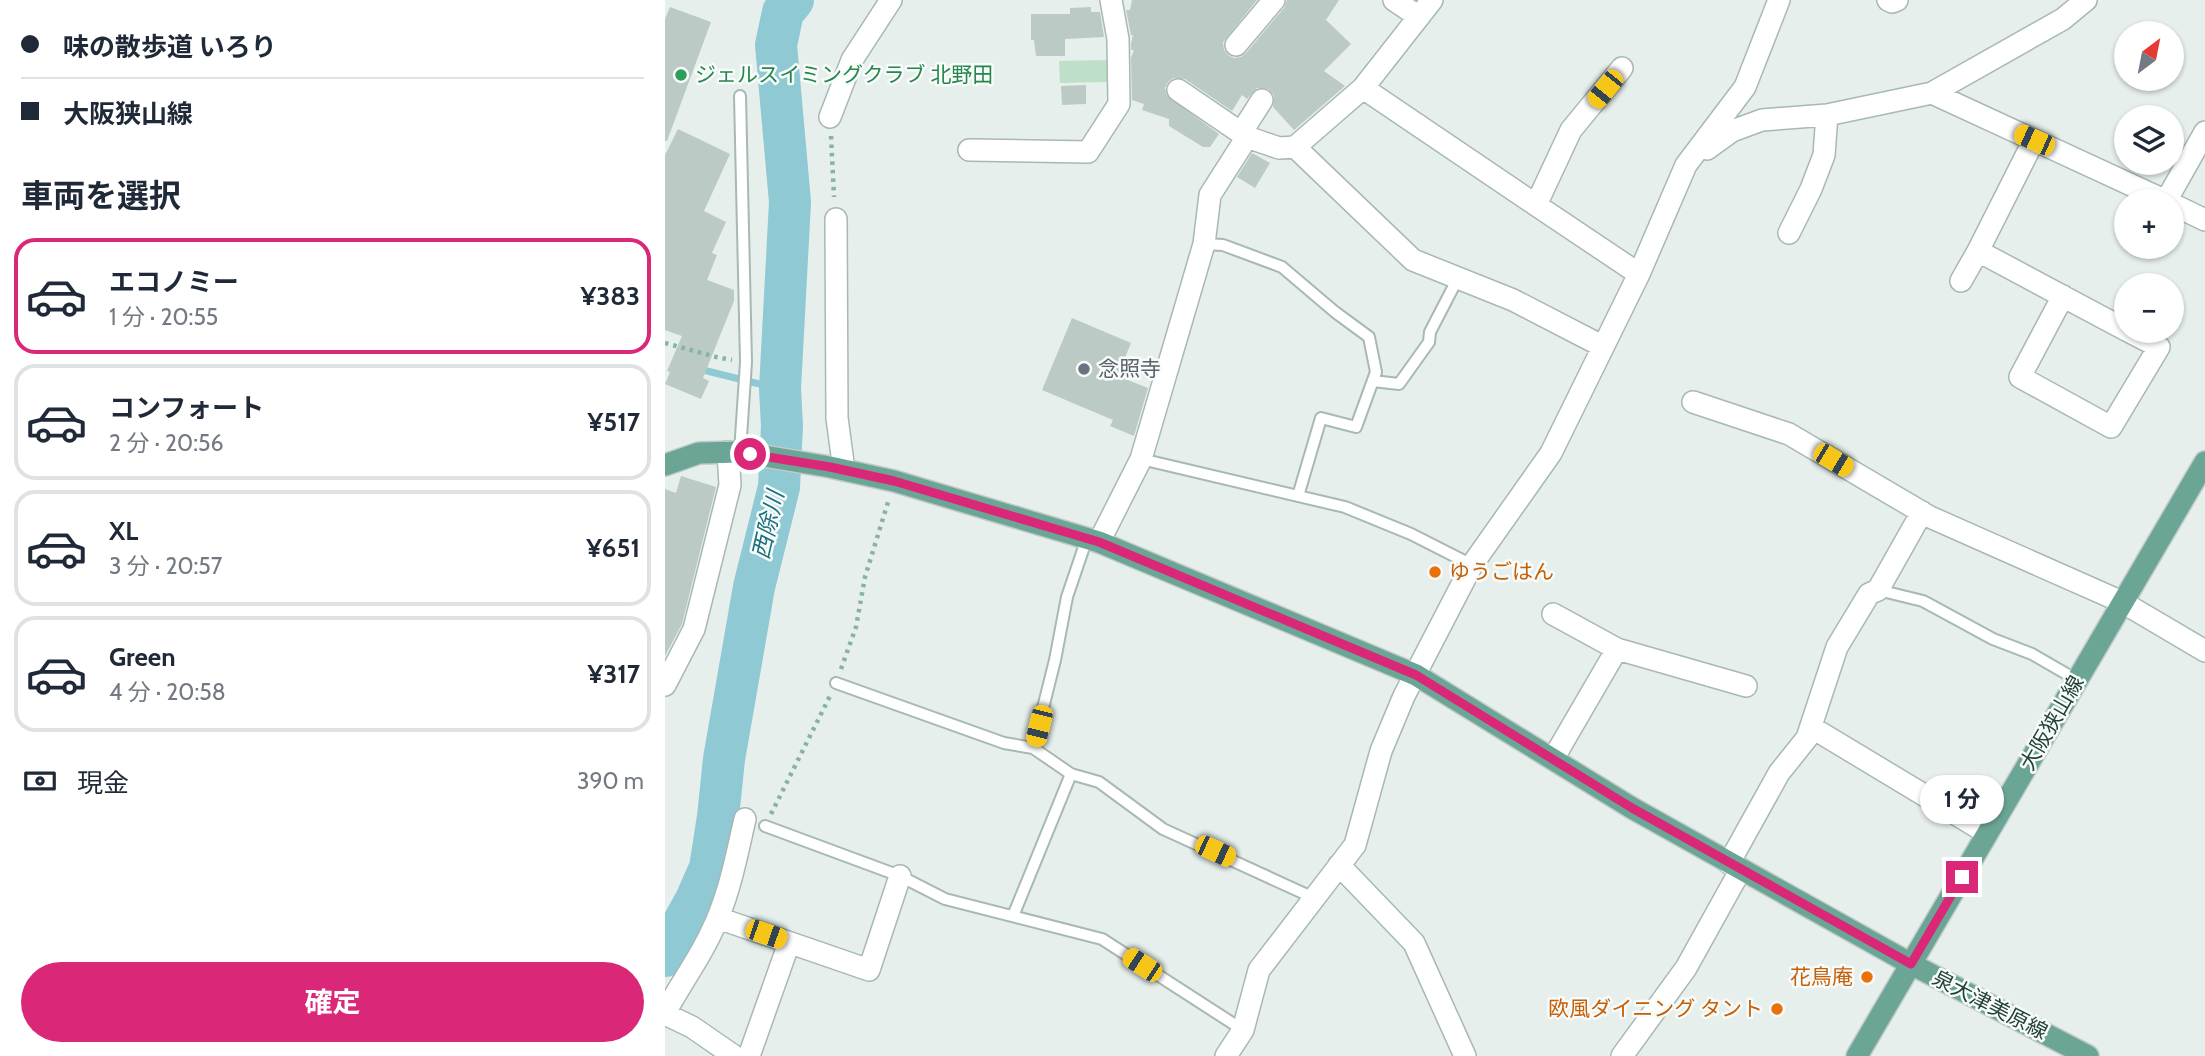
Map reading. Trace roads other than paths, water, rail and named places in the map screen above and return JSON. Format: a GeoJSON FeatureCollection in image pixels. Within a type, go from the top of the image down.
{"type":"FeatureCollection","features":[{"type":"Feature","properties":{"kind":"main road","name":"泉大津美原線"},"geometry":{"type":"LineString","coordinates":[[665,465],[699,453],[739,453],[837,469],[894,481],[1093,540],[1416,675],[1632,808],[1911,964],[2088,1056]]}},
{"type":"Feature","properties":{"kind":"main road","name":"大阪狭山線"},"geometry":{"type":"LineString","coordinates":[[1857,1056],[2205,462]]}},
{"type":"Feature","properties":{"kind":"street"},"geometry":{"type":"LineString","coordinates":[[830,117],[852,60],[891,0]]}},
{"type":"Feature","properties":{"kind":"street"},"geometry":{"type":"LineString","coordinates":[[969,149],[1088,152],[1119,104],[1118,39],[1111,0]]}},
{"type":"Feature","properties":{"kind":"street"},"geometry":{"type":"LineString","coordinates":[[1236,46],[1273,0]]}},
{"type":"Feature","properties":{"kind":"street"},"geometry":{"type":"LineString","coordinates":[[1178,90],[1245,135],[1279,148],[1295,146],[1363,88],[1425,8],[1394,0]]}},
{"type":"Feature","properties":{"kind":"street"},"geometry":{"type":"LineString","coordinates":[[1226,1056],[1243,1030],[1259,970],[1355,845],[1381,751],[1404,696],[1472,565],[1551,453],[1639,274],[1686,165],[1745,87],[1779,0]]}},
{"type":"Feature","properties":{"kind":"street"},"geometry":{"type":"LineString","coordinates":[[1888,0],[1897,0]]}},
{"type":"Feature","properties":{"kind":"street"},"geometry":{"type":"LineString","coordinates":[[1686,165],[1731,131],[1762,120],[1827,115],[1932,93],[2063,19],[2086,0]]}},
{"type":"Feature","properties":{"kind":"street"},"geometry":{"type":"LineString","coordinates":[[1536,205],[1571,130],[1622,68]]}},
{"type":"Feature","properties":{"kind":"street"},"geometry":{"type":"LineString","coordinates":[[1745,87],[1762,120]]}},
{"type":"Feature","properties":{"kind":"street"},"geometry":{"type":"LineString","coordinates":[[1363,88],[1639,274]]}},
{"type":"Feature","properties":{"kind":"street"},"geometry":{"type":"LineString","coordinates":[[1932,93],[2140,189]]}},
{"type":"Feature","properties":{"kind":"street"},"geometry":{"type":"LineString","coordinates":[[1093,540],[1141,459],[1204,244],[1210,195],[1262,100]]}},
{"type":"Feature","properties":{"kind":"street"},"geometry":{"type":"LineString","coordinates":[[1789,233],[1824,155],[1827,115]]}},
{"type":"Feature","properties":{"kind":"street"},"geometry":{"type":"LineString","coordinates":[[2173,189],[2205,132]]}},
{"type":"Feature","properties":{"kind":"street"},"geometry":{"type":"LineString","coordinates":[[1961,281],[2034,140]]}},
{"type":"Feature","properties":{"kind":"street"},"geometry":{"type":"LineString","coordinates":[[1295,146],[1413,260],[1513,300],[1602,346]]}},
{"type":"Feature","properties":{"kind":"street"},"geometry":{"type":"LineString","coordinates":[[2184,210],[2205,220]]}},
{"type":"Feature","properties":{"kind":"street"},"geometry":{"type":"LineString","coordinates":[[835,219],[837,469]]}},
{"type":"Feature","properties":{"kind":"street"},"geometry":{"type":"LineString","coordinates":[[1978,251],[2114,323]]}},
{"type":"Feature","properties":{"kind":"street"},"geometry":{"type":"LineString","coordinates":[[2063,296],[2020,377],[2111,427],[2159,347],[2151,343]]}},
{"type":"Feature","properties":{"kind":"street"},"geometry":{"type":"LineString","coordinates":[[1693,402],[1789,434],[1922,512],[2202,641]]}},
{"type":"Feature","properties":{"kind":"street"},"geometry":{"type":"LineString","coordinates":[[665,685],[694,629],[739,453]]}},
{"type":"Feature","properties":{"kind":"street"},"geometry":{"type":"LineString","coordinates":[[1622,1056],[1686,968],[1779,773],[1807,738],[1837,647],[1869,594],[1878,590],[1922,512]]}},
{"type":"Feature","properties":{"kind":"street"},"geometry":{"type":"LineString","coordinates":[[1553,614],[1617,649],[1746,686]]}},
{"type":"Feature","properties":{"kind":"street"},"geometry":{"type":"LineString","coordinates":[[1553,759],[1617,649]]}},
{"type":"Feature","properties":{"kind":"street"},"geometry":{"type":"LineString","coordinates":[[1811,727],[1987,833]]}},
{"type":"Feature","properties":{"kind":"street"},"geometry":{"type":"LineString","coordinates":[[734,1056],[692,1027],[665,1013],[711,935],[755,822]]}},
{"type":"Feature","properties":{"kind":"street"},"geometry":{"type":"LineString","coordinates":[[1339,865],[1414,943],[1465,1056]]}},
{"type":"Feature","properties":{"kind":"street"},"geometry":{"type":"LineString","coordinates":[[718,918],[869,970],[900,876]]}},
{"type":"Feature","properties":{"kind":"street"},"geometry":{"type":"LineString","coordinates":[[749,1056],[789,943]]}},
{"type":"Feature","properties":{"kind":"lane"},"geometry":{"type":"LineString","coordinates":[[739,453],[746,366],[740,96]]}},
{"type":"Feature","properties":{"kind":"lane"},"geometry":{"type":"LineString","coordinates":[[1204,244],[1223,246],[1282,267],[1369,337],[1376,372],[1356,427],[1321,418],[1298,496]]}},
{"type":"Feature","properties":{"kind":"lane"},"geometry":{"type":"LineString","coordinates":[[1373,381],[1399,384],[1429,342],[1430,332],[1458,278]]}},
{"type":"Feature","properties":{"kind":"lane"},"geometry":{"type":"LineString","coordinates":[[1141,459],[1345,507],[1411,534],[1472,565]]}},
{"type":"Feature","properties":{"kind":"lane"},"geometry":{"type":"LineString","coordinates":[[1033,748],[1055,660],[1067,597],[1093,540]]}},
{"type":"Feature","properties":{"kind":"lane"},"geometry":{"type":"LineString","coordinates":[[1878,590],[1923,601],[1993,639],[2032,654],[2077,680]]}},
{"type":"Feature","properties":{"kind":"lane"},"geometry":{"type":"LineString","coordinates":[[837,683],[1004,743],[1033,748],[1071,774],[1099,782],[1163,829],[1314,898]]}},
{"type":"Feature","properties":{"kind":"lane"},"geometry":{"type":"LineString","coordinates":[[1013,916],[1071,774]]}},
{"type":"Feature","properties":{"kind":"lane"},"geometry":{"type":"LineString","coordinates":[[755,822],[900,876],[945,899],[1102,939],[1243,1030]]}},
{"type":"Feature","properties":{"kind":"waterway","name":"西除川"},"geometry":{"type":"LineString","coordinates":[[665,956],[696,900],[710,868],[724,759],[754,587],[779,487],[782,426],[780,389],[790,202],[776,45],[783,12],[793,0]]}},
{"type":"Feature","properties":{"kind":"waterway"},"geometry":{"type":"LineString","coordinates":[[699,369],[780,389]]}},
{"type":"Feature","properties":{"kind":"place","name":"ジェルスイミングクラブ 北野田"},"geometry":{"type":"Point","coordinates":[681,75]}},
{"type":"Feature","properties":{"kind":"place","name":"念照寺"},"geometry":{"type":"Point","coordinates":[1084,369]}},
{"type":"Feature","properties":{"kind":"place","name":"ゆうごはん"},"geometry":{"type":"Point","coordinates":[1435,572]}},
{"type":"Feature","properties":{"kind":"place","name":"花鳥庵"},"geometry":{"type":"Point","coordinates":[1867,977]}},
{"type":"Feature","properties":{"kind":"place","name":"欧風ダイニング タント"},"geometry":{"type":"Point","coordinates":[1777,1009]}}]}
